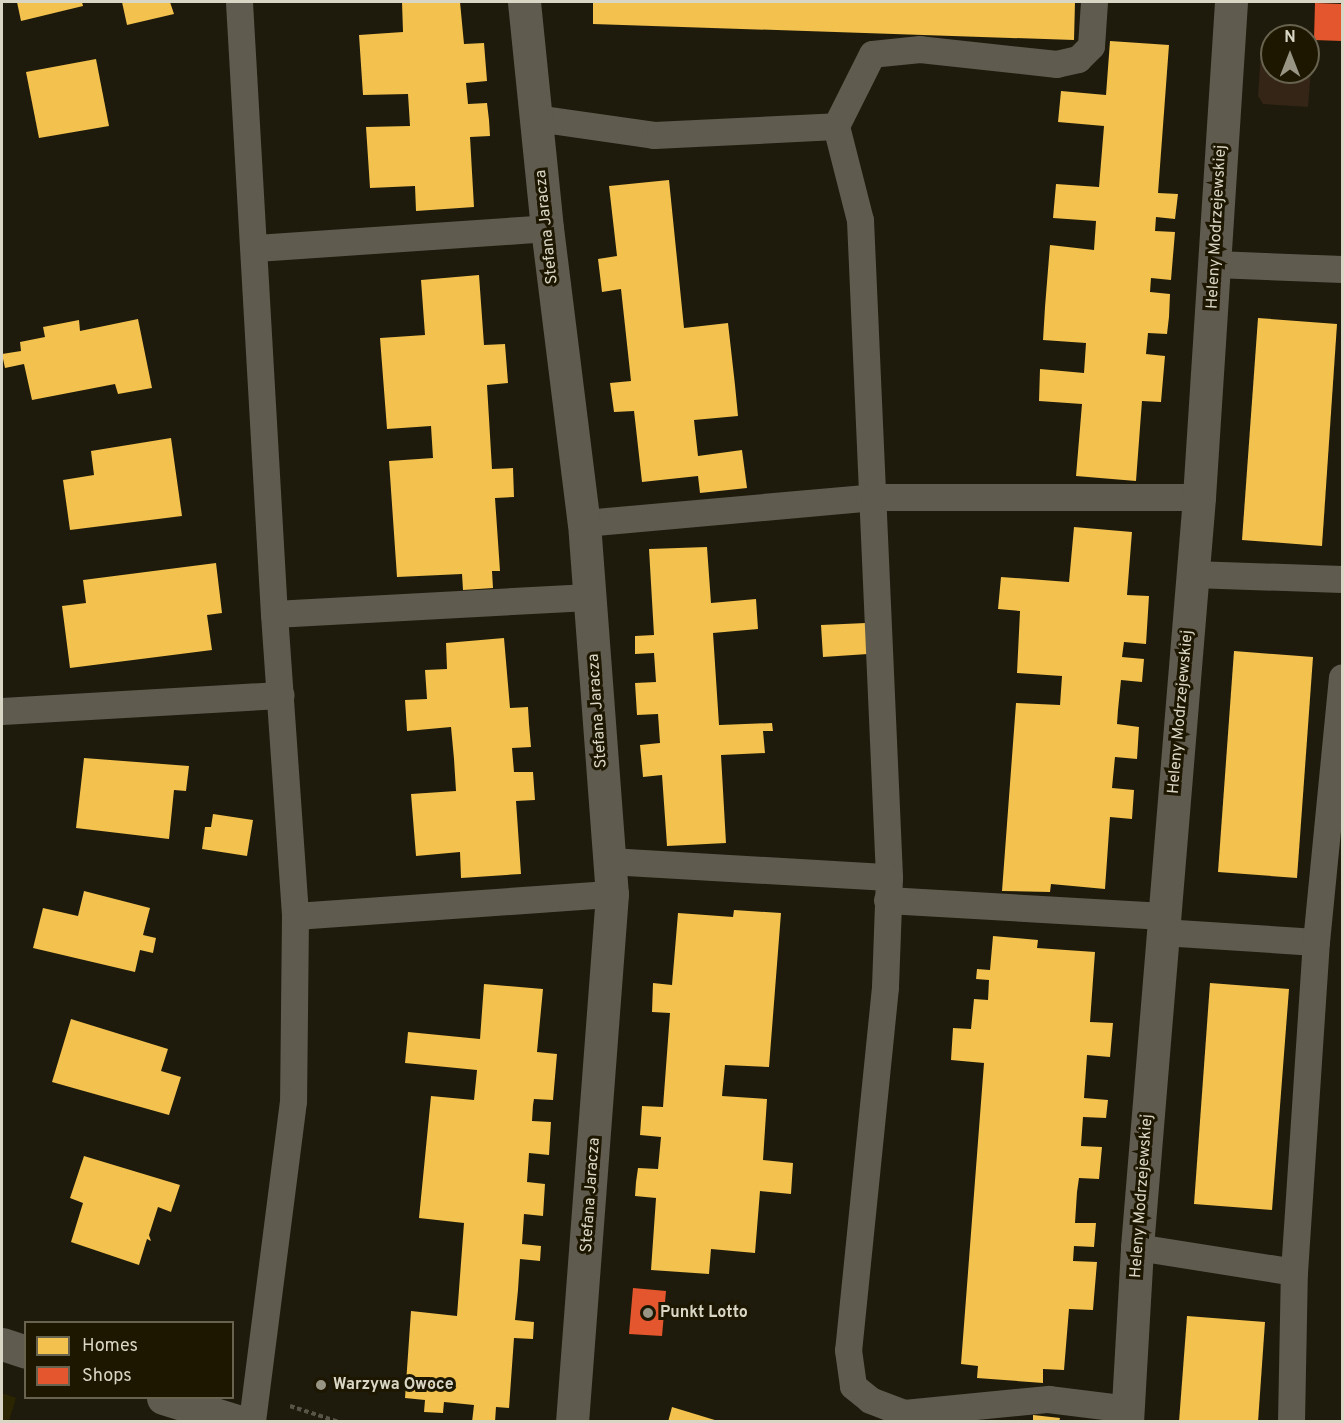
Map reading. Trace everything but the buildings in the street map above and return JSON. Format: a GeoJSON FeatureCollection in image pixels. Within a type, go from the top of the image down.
{"type":"FeatureCollection","features":[{"type":"Feature","properties":{"kind":"street","name":"Stefana Jaracza"},"geometry":{"type":"LineString","coordinates":[[524,2],[547,228],[584,523],[612,894],[572,1422]]}},
{"type":"Feature","properties":{"kind":"street","name":"Heleny Modrzejewskiej"},"geometry":{"type":"LineString","coordinates":[[1128,1415],[1137,1247],[1199,497],[1231,2]]}},
{"type":"Feature","properties":{"kind":"street"},"geometry":{"type":"LineString","coordinates":[[2,1344],[24,1351]]}},
{"type":"Feature","properties":{"kind":"street"},"geometry":{"type":"LineString","coordinates":[[166,1399],[240,1422]]}},
{"type":"Feature","properties":{"kind":"lane"},"geometry":{"type":"LineString","coordinates":[[239,2],[256,248],[274,614],[295,916],[293,1101],[252,1422]]}},
{"type":"Feature","properties":{"kind":"lane"},"geometry":{"type":"LineString","coordinates":[[1094,2],[1091,46],[1078,59],[1057,64],[920,50],[872,54],[836,126],[860,220],[874,497],[888,888],[885,987],[848,1350],[853,1386],[870,1400],[904,1413],[1048,1399],[1128,1415]]}},
{"type":"Feature","properties":{"kind":"lane"},"geometry":{"type":"LineString","coordinates":[[536,118],[654,135],[836,126]]}},
{"type":"Feature","properties":{"kind":"lane"},"geometry":{"type":"LineString","coordinates":[[256,248],[547,228]]}},
{"type":"Feature","properties":{"kind":"lane"},"geometry":{"type":"LineString","coordinates":[[1215,264],[1342,269]]}},
{"type":"Feature","properties":{"kind":"lane"},"geometry":{"type":"LineString","coordinates":[[584,523],[874,497],[1199,497]]}},
{"type":"Feature","properties":{"kind":"lane"},"geometry":{"type":"LineString","coordinates":[[1192,574],[1342,579]]}},
{"type":"Feature","properties":{"kind":"lane"},"geometry":{"type":"LineString","coordinates":[[274,614],[589,597]]}},
{"type":"Feature","properties":{"kind":"lane"},"geometry":{"type":"LineString","coordinates":[[1291,1422],[1294,1272],[1316,942],[1342,677]]}},
{"type":"Feature","properties":{"kind":"lane"},"geometry":{"type":"LineString","coordinates":[[2,711],[281,696]]}},
{"type":"Feature","properties":{"kind":"lane"},"geometry":{"type":"LineString","coordinates":[[609,861],[888,888],[1316,942]]}},
{"type":"Feature","properties":{"kind":"lane"},"geometry":{"type":"LineString","coordinates":[[295,916],[612,894]]}},
{"type":"Feature","properties":{"kind":"lane"},"geometry":{"type":"LineString","coordinates":[[1137,1247],[1294,1272]]}},
{"type":"Feature","properties":{"kind":"shaded area"},"geometry":{"type":"Polygon","coordinates":[[[1260,67],[1260,84],[1310,84],[1308,107],[1263,104],[1258,96],[1260,67]]]}},
{"type":"Feature","properties":{"kind":"shaded area"},"geometry":{"type":"Polygon","coordinates":[[[2,1393],[16,1398],[9,1421],[2,1421],[2,1393]]]}},
{"type":"Feature","properties":{"kind":"place","name":"Punkt Lotto"},"geometry":{"type":"Point","coordinates":[648,1313]}},
{"type":"Feature","properties":{"kind":"place","name":"Warzywa Owoce"},"geometry":{"type":"Point","coordinates":[321,1385]}}]}
